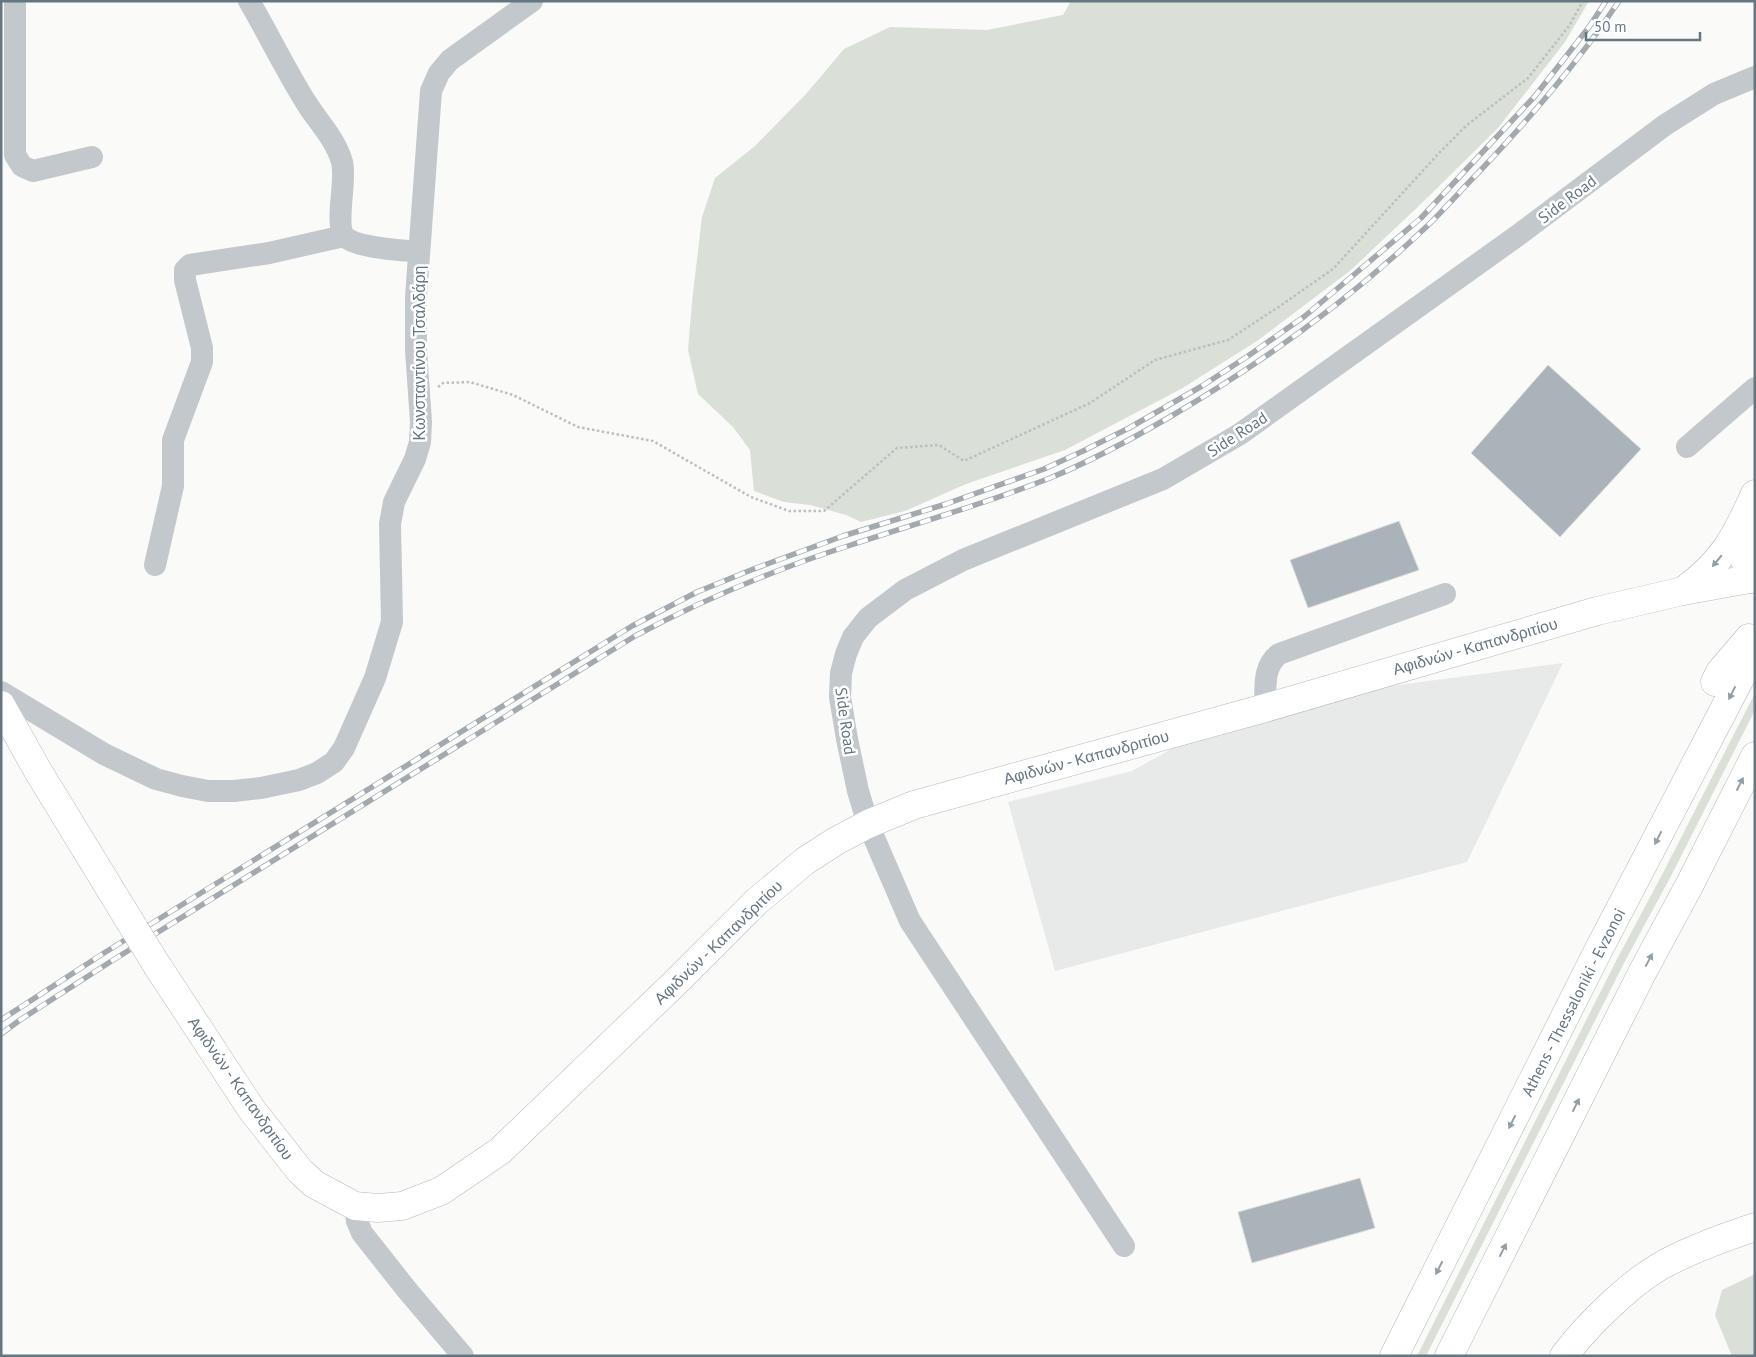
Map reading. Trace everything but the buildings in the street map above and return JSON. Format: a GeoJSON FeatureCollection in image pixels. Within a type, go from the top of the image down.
{"type":"FeatureCollection","features":[{"type":"Feature","properties":{"kind":"main road"},"geometry":{"type":"LineString","coordinates":[[1684,591],[1718,561],[1731,543],[1755,494]]}},
{"type":"Feature","properties":{"kind":"main road"},"geometry":{"type":"LineString","coordinates":[[1742,523],[1740,540],[1743,558],[1753,578]]}},
{"type":"Feature","properties":{"kind":"main road","name":"Αφιδνών - Καπανδριτίου"},"geometry":{"type":"LineString","coordinates":[[1,705],[38,771],[158,967],[252,1110],[286,1155],[314,1184],[355,1206],[391,1208],[422,1199],[441,1190],[500,1151],[676,982],[756,902],[805,861],[836,841],[868,824],[914,806],[1266,708],[1597,611],[1684,591],[1753,578]]}},
{"type":"Feature","properties":{"kind":"main road"},"geometry":{"type":"LineString","coordinates":[[1715,682],[1720,672],[1755,632]]}},
{"type":"Feature","properties":{"kind":"main road","name":"Athens - Thessaloniki - Evzonoi"},"geometry":{"type":"LineString","coordinates":[[1394,1356],[1599,949],[1755,650]]}},
{"type":"Feature","properties":{"kind":"main road"},"geometry":{"type":"LineString","coordinates":[[1449,1356],[1642,973],[1755,756]]}},
{"type":"Feature","properties":{"kind":"main road"},"geometry":{"type":"LineString","coordinates":[[1690,884],[1749,808]]}},
{"type":"Feature","properties":{"kind":"main road"},"geometry":{"type":"LineString","coordinates":[[1599,949],[1626,855]]}},
{"type":"Feature","properties":{"kind":"main road"},"geometry":{"type":"LineString","coordinates":[[1564,1356],[1600,1315],[1632,1287],[1665,1264],[1755,1227]]}},
{"type":"Feature","properties":{"kind":"street"},"geometry":{"type":"LineString","coordinates":[[14,1],[15,155],[22,166],[33,170],[92,157]]}},
{"type":"Feature","properties":{"kind":"street"},"geometry":{"type":"LineString","coordinates":[[249,1],[307,104],[330,134],[343,164],[344,195],[340,225],[344,236],[356,243],[419,252]]}},
{"type":"Feature","properties":{"kind":"street","name":"Κωνσταντίνου Τσαλδάρη"},"geometry":{"type":"LineString","coordinates":[[1,692],[104,754],[156,779],[182,786],[234,791],[260,788],[299,780],[317,773],[334,762],[353,731],[375,678],[392,622],[390,524],[394,502],[416,459],[420,442],[416,314],[432,91],[439,73],[450,60],[532,1]]}},
{"type":"Feature","properties":{"kind":"street","name":"Side Road"},"geometry":{"type":"LineString","coordinates":[[1124,1246],[910,921],[868,824],[858,791],[840,697],[841,673],[846,654],[854,637],[868,618],[905,590],[963,560],[1163,479],[1240,434],[1517,236],[1665,125],[1714,94],[1755,77]]}},
{"type":"Feature","properties":{"kind":"street"},"geometry":{"type":"LineString","coordinates":[[155,565],[173,486],[173,440],[202,362],[202,348],[185,280],[186,270],[190,265],[269,253],[344,236]]}},
{"type":"Feature","properties":{"kind":"street"},"geometry":{"type":"LineString","coordinates":[[1687,447],[1755,388]]}},
{"type":"Feature","properties":{"kind":"street"},"geometry":{"type":"LineString","coordinates":[[1266,708],[1266,674],[1270,660],[1279,654],[1445,594]]}},
{"type":"Feature","properties":{"kind":"street"},"geometry":{"type":"LineString","coordinates":[[355,1206],[357,1221],[362,1233],[463,1356]]}},
{"type":"Feature","properties":{"kind":"path"},"geometry":{"type":"LineString","coordinates":[[420,400],[443,384],[470,382],[513,395],[578,427],[653,441],[751,497],[789,511],[824,511],[897,448],[939,445],[964,461],[1090,403],[1155,360],[1228,340],[1280,306],[1333,269],[1467,125],[1528,78],[1569,26],[1583,1]]}},
{"type":"Feature","properties":{"kind":"shaded area"},"geometry":{"type":"Polygon","coordinates":[[[1071,1],[1589,1],[1565,42],[1498,128],[1423,202],[1351,270],[1257,341],[1181,389],[1065,450],[966,484],[905,511],[861,522],[846,515],[810,505],[784,502],[754,491],[750,450],[733,427],[698,394],[688,350],[702,217],[715,178],[755,146],[806,94],[844,49],[890,27],[987,30],[1063,15],[1071,1]]]}},
{"type":"Feature","properties":{"kind":"shaded area"},"geometry":{"type":"Polygon","coordinates":[[[1563,663],[1467,862],[1055,971],[1008,802],[1132,771],[1175,747],[1391,686],[1563,663]]]}},
{"type":"Feature","properties":{"kind":"shaded area"},"geometry":{"type":"Polygon","coordinates":[[[1755,693],[1755,710],[1671,876],[1624,963],[1426,1356],[1417,1356],[1617,959],[1755,693]]]}},
{"type":"Feature","properties":{"kind":"shaded area"},"geometry":{"type":"Polygon","coordinates":[[[1755,1274],[1755,1356],[1732,1356],[1715,1315],[1722,1290],[1755,1274]]]}},
{"type":"Feature","properties":{"kind":"railway"},"geometry":{"type":"LineString","coordinates":[[1,1020],[104,953],[632,626],[697,592],[751,570],[843,536],[946,504],[1044,469],[1129,428],[1202,386],[1305,316],[1421,218],[1535,96],[1589,27],[1606,1]]}},
{"type":"Feature","properties":{"kind":"railway"},"geometry":{"type":"LineString","coordinates":[[1,1034],[110,962],[635,636],[714,597],[823,554],[1001,496],[1050,478],[1139,434],[1202,398],[1269,354],[1333,307],[1395,256],[1431,222],[1497,152],[1570,69],[1619,1]]}}]}
